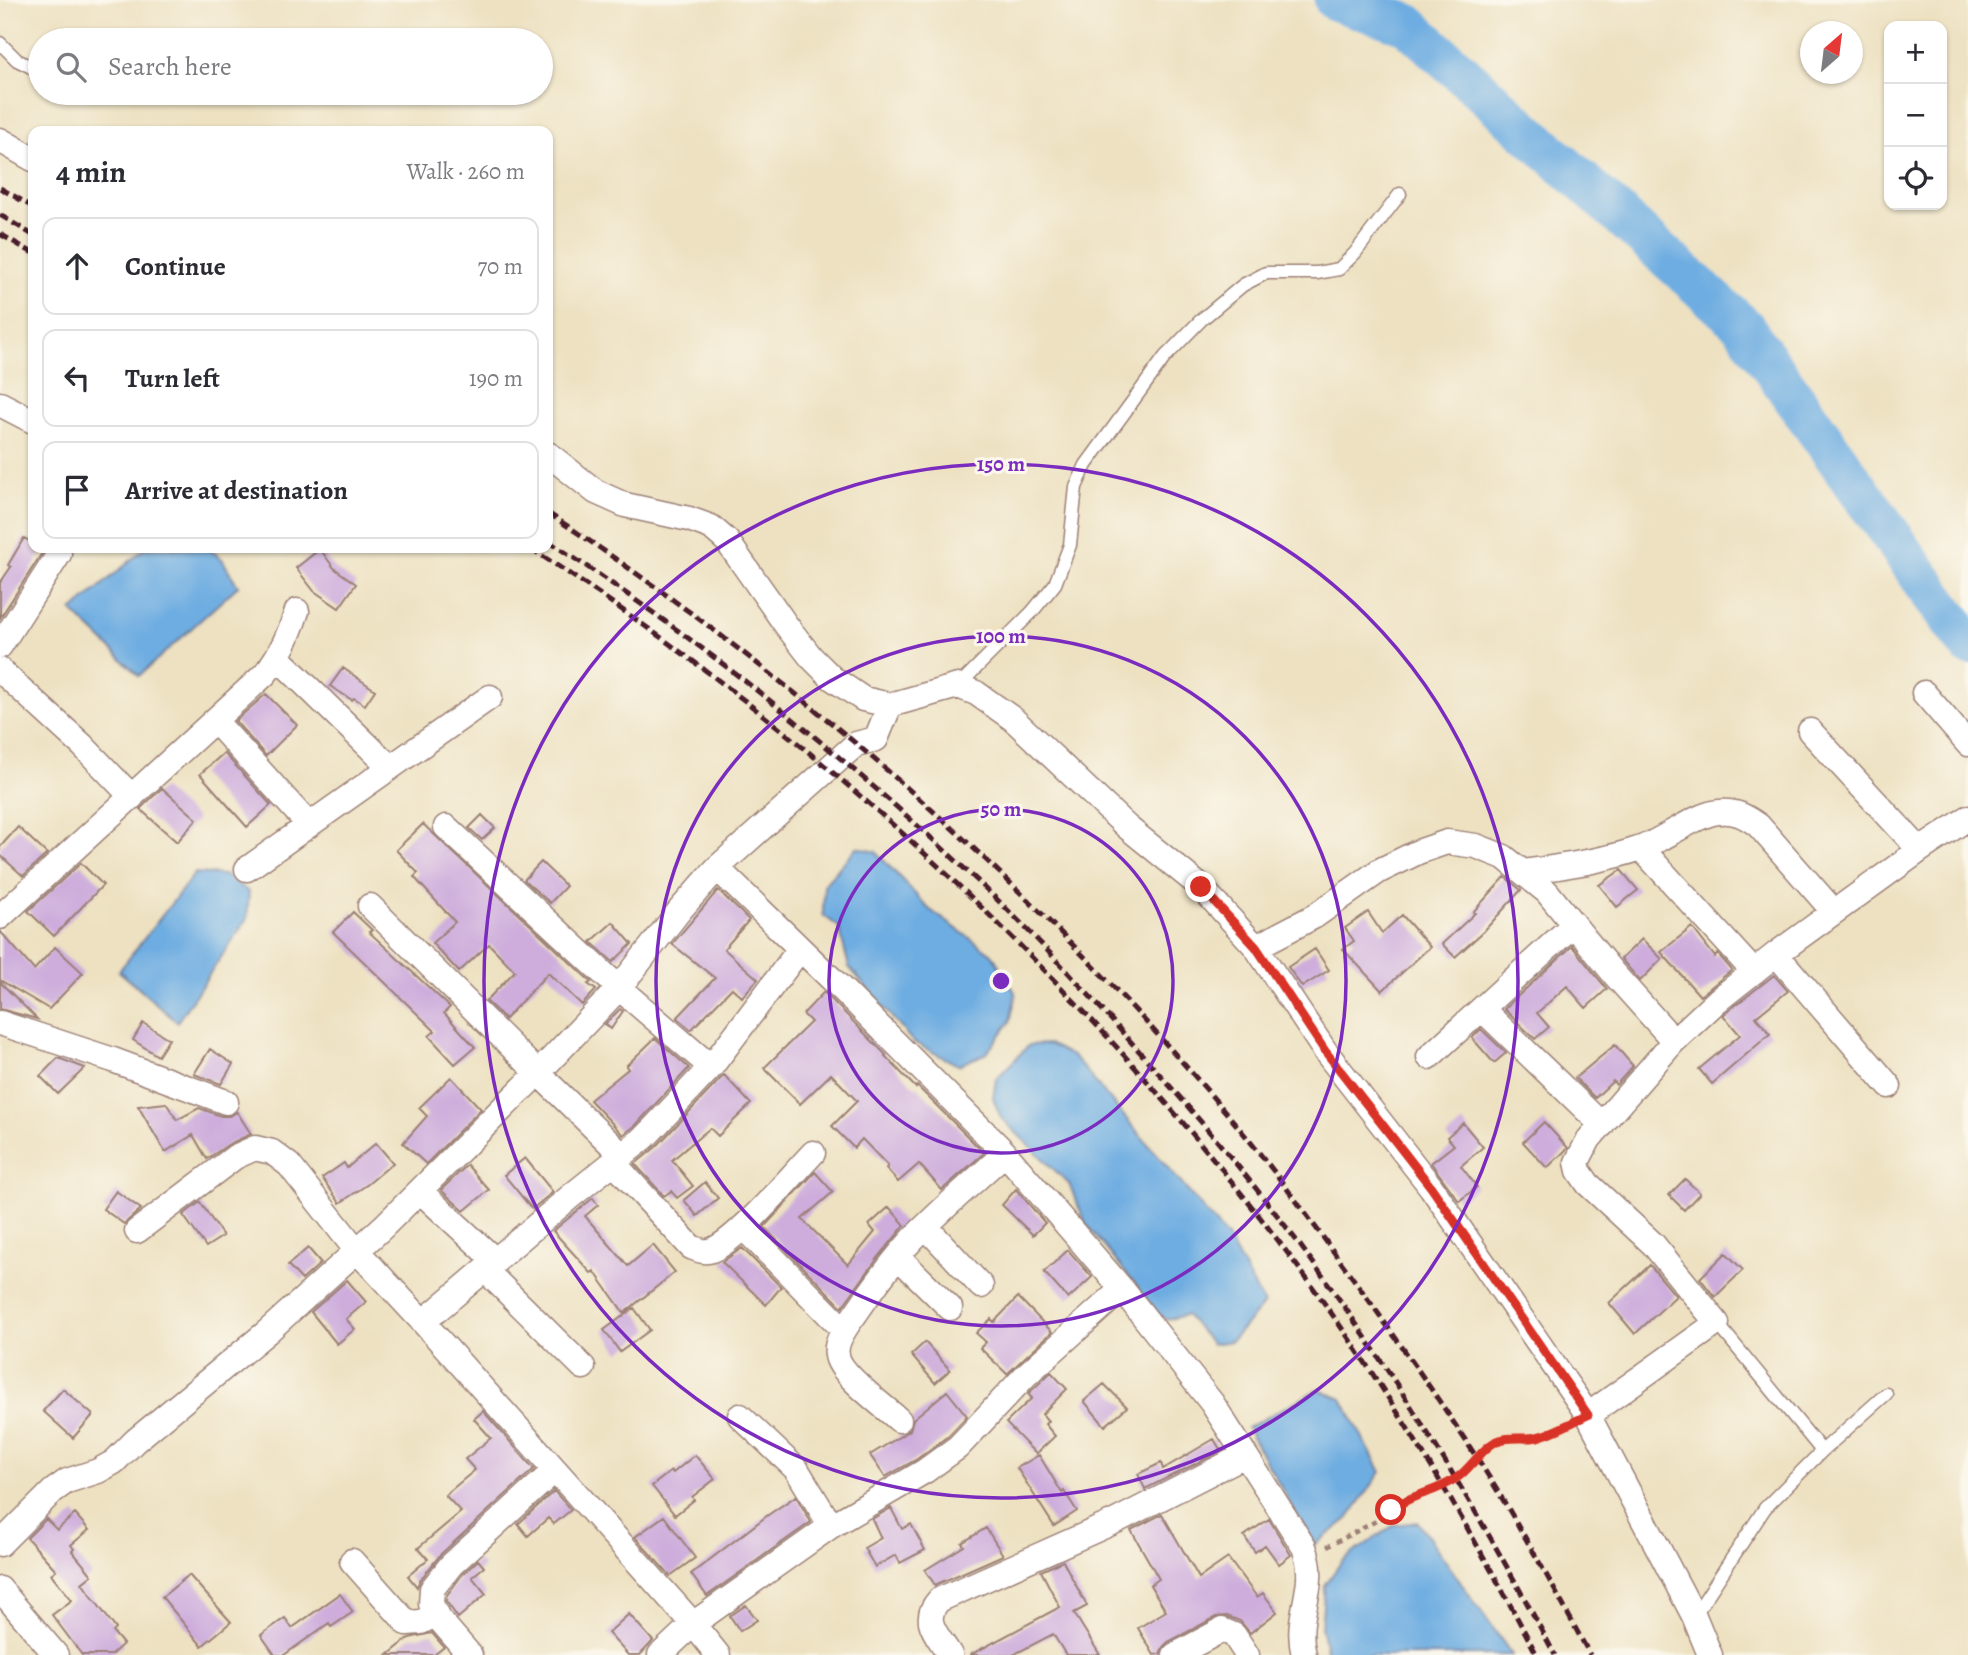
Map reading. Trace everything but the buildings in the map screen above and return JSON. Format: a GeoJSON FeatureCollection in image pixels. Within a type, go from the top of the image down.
{"type":"FeatureCollection","features":[{"type":"Feature","properties":{"kind":"street"},"geometry":{"type":"LineString","coordinates":[[0,140],[28,156]]}},
{"type":"Feature","properties":{"kind":"street"},"geometry":{"type":"LineString","coordinates":[[0,404],[28,418]]}},
{"type":"Feature","properties":{"kind":"street"},"geometry":{"type":"LineString","coordinates":[[553,458],[596,492],[625,505],[690,519],[711,527],[727,541],[786,625],[818,664],[832,678],[863,699],[890,705],[958,686],[976,693],[1013,719],[1127,827],[1201,887],[1256,947],[1325,1051],[1431,1187],[1588,1415],[1694,1616],[1710,1655]]}},
{"type":"Feature","properties":{"kind":"street"},"geometry":{"type":"LineString","coordinates":[[0,646],[59,554]]}},
{"type":"Feature","properties":{"kind":"street"},"geometry":{"type":"LineString","coordinates":[[0,917],[216,722],[265,674],[288,640],[297,611]]}},
{"type":"Feature","properties":{"kind":"street"},"geometry":{"type":"LineString","coordinates":[[278,658],[390,766]]}},
{"type":"Feature","properties":{"kind":"street"},"geometry":{"type":"LineString","coordinates":[[0,670],[82,745],[132,797]]}},
{"type":"Feature","properties":{"kind":"street"},"geometry":{"type":"LineString","coordinates":[[1924,693],[1968,744]]}},
{"type":"Feature","properties":{"kind":"street"},"geometry":{"type":"LineString","coordinates":[[247,869],[489,697]]}},
{"type":"Feature","properties":{"kind":"street"},"geometry":{"type":"LineString","coordinates":[[0,1544],[39,1503],[66,1481],[98,1471],[114,1462],[135,1441],[267,1332],[358,1251],[538,1073],[619,988],[717,868],[856,744],[876,739],[890,705]]}},
{"type":"Feature","properties":{"kind":"street"},"geometry":{"type":"LineString","coordinates":[[216,722],[308,824]]}},
{"type":"Feature","properties":{"kind":"street"},"geometry":{"type":"LineString","coordinates":[[1810,731],[1920,850]]}},
{"type":"Feature","properties":{"kind":"street"},"geometry":{"type":"LineString","coordinates":[[1524,872],[1574,864],[1642,848],[1715,812],[1730,811],[1743,814],[1758,825],[1834,912]]}},
{"type":"Feature","properties":{"kind":"street"},"geometry":{"type":"LineString","coordinates":[[1588,1415],[1717,1323],[1653,1244],[1588,1184],[1579,1171],[1577,1162],[1581,1152],[1674,1041],[1718,1000],[1776,954],[1968,818]]}},
{"type":"Feature","properties":{"kind":"street"},"geometry":{"type":"LineString","coordinates":[[446,827],[619,988],[711,1068]]}},
{"type":"Feature","properties":{"kind":"street"},"geometry":{"type":"LineString","coordinates":[[1256,947],[1315,916],[1379,871],[1418,852],[1447,842],[1476,846],[1504,858],[1547,892],[1674,1041]]}},
{"type":"Feature","properties":{"kind":"street"},"geometry":{"type":"LineString","coordinates":[[1642,848],[1754,972]]}},
{"type":"Feature","properties":{"kind":"street"},"geometry":{"type":"LineString","coordinates":[[717,868],[1005,1153],[1122,1289],[1212,1403],[1304,1547],[1311,1570],[1301,1622],[1300,1641],[1304,1655]]}},
{"type":"Feature","properties":{"kind":"street"},"geometry":{"type":"LineString","coordinates":[[370,905],[538,1073],[618,1159],[691,1247],[704,1252],[732,1238],[813,1153]]}},
{"type":"Feature","properties":{"kind":"street"},"geometry":{"type":"LineString","coordinates":[[1429,1056],[1573,925]]}},
{"type":"Feature","properties":{"kind":"street"},"geometry":{"type":"LineString","coordinates":[[423,1322],[645,1137],[711,1068],[800,949]]}},
{"type":"Feature","properties":{"kind":"street"},"geometry":{"type":"LineString","coordinates":[[1776,954],[1889,1086]]}},
{"type":"Feature","properties":{"kind":"street"},"geometry":{"type":"LineString","coordinates":[[1482,1009],[1602,1125]]}},
{"type":"Feature","properties":{"kind":"street"},"geometry":{"type":"LineString","coordinates":[[0,1023],[113,1060],[226,1102]]}},
{"type":"Feature","properties":{"kind":"street"},"geometry":{"type":"LineString","coordinates":[[137,1231],[235,1157],[255,1148],[272,1152],[289,1166],[358,1251],[718,1655]]}},
{"type":"Feature","properties":{"kind":"street"},"geometry":{"type":"LineString","coordinates":[[899,1420],[843,1370],[836,1358],[836,1348],[844,1330],[898,1257],[1005,1153]]}},
{"type":"Feature","properties":{"kind":"street"},"geometry":{"type":"LineString","coordinates":[[420,1191],[583,1367]]}},
{"type":"Feature","properties":{"kind":"street"},"geometry":{"type":"LineString","coordinates":[[743,1227],[844,1330]]}},
{"type":"Feature","properties":{"kind":"street"},"geometry":{"type":"LineString","coordinates":[[926,1227],[981,1286]]}},
{"type":"Feature","properties":{"kind":"street"},"geometry":{"type":"LineString","coordinates":[[898,1257],[950,1308]]}},
{"type":"Feature","properties":{"kind":"street"},"geometry":{"type":"LineString","coordinates":[[660,1655],[693,1624],[831,1526],[925,1471],[958,1447],[1026,1374],[1122,1289]]}},
{"type":"Feature","properties":{"kind":"street"},"geometry":{"type":"LineString","coordinates":[[740,1416],[797,1470],[831,1526]]}},
{"type":"Feature","properties":{"kind":"street"},"geometry":{"type":"LineString","coordinates":[[946,1653],[930,1619],[931,1609],[939,1600],[1116,1521],[1245,1455]]}},
{"type":"Feature","properties":{"kind":"street"},"geometry":{"type":"LineString","coordinates":[[470,1655],[430,1604],[432,1589],[450,1565],[555,1470]]}},
{"type":"Feature","properties":{"kind":"street"},"geometry":{"type":"LineString","coordinates":[[352,1561],[407,1623],[421,1622],[437,1614]]}},
{"type":"Feature","properties":{"kind":"street"},"geometry":{"type":"LineString","coordinates":[[0,1589],[56,1655]]}},
{"type":"Feature","properties":{"kind":"street"},"geometry":{"type":"LineString","coordinates":[[1175,1655],[1222,1630],[1234,1635],[1247,1655]]}},
{"type":"Feature","properties":{"kind":"lane"},"geometry":{"type":"LineString","coordinates":[[0,43],[17,60],[28,66]]}},
{"type":"Feature","properties":{"kind":"lane"},"geometry":{"type":"LineString","coordinates":[[958,686],[1032,612],[1055,584],[1070,545],[1076,487],[1086,465],[1165,357],[1201,320],[1243,285],[1266,273],[1317,273],[1339,269],[1400,194]]}},
{"type":"Feature","properties":{"kind":"lane"},"geometry":{"type":"LineString","coordinates":[[1717,1323],[1822,1451]]}},
{"type":"Feature","properties":{"kind":"lane"},"geometry":{"type":"LineString","coordinates":[[1694,1616],[1765,1508],[1822,1451],[1886,1394]]}},
{"type":"Feature","properties":{"kind":"path"},"geometry":{"type":"LineString","coordinates":[[1308,1559],[1339,1539],[1378,1520],[1405,1499],[1434,1490],[1457,1478],[1496,1441],[1508,1438],[1526,1440],[1542,1436],[1588,1415]]}},
{"type":"Feature","properties":{"kind":"water"},"geometry":{"type":"Polygon","coordinates":[[[139,553],[214,553],[222,559],[238,586],[139,676],[72,611],[139,553]]]}},
{"type":"Feature","properties":{"kind":"water"},"geometry":{"type":"Polygon","coordinates":[[[857,847],[876,852],[929,909],[992,954],[1016,994],[1010,1022],[986,1054],[958,1065],[913,1042],[849,967],[839,927],[823,915],[824,885],[857,847]]]}},
{"type":"Feature","properties":{"kind":"water"},"geometry":{"type":"Polygon","coordinates":[[[195,873],[224,875],[249,892],[247,919],[177,1022],[119,971],[195,873]]]}},
{"type":"Feature","properties":{"kind":"water"},"geometry":{"type":"Polygon","coordinates":[[[1049,1044],[1074,1057],[1227,1237],[1264,1304],[1231,1341],[1212,1344],[1186,1315],[1166,1320],[1158,1313],[1086,1224],[1069,1184],[1001,1118],[993,1098],[996,1079],[1029,1045],[1049,1044]]]}},
{"type":"Feature","properties":{"kind":"water"},"geometry":{"type":"Polygon","coordinates":[[[1318,1389],[1342,1399],[1381,1472],[1348,1519],[1314,1545],[1247,1428],[1318,1389]]]}},
{"type":"Feature","properties":{"kind":"water"},"geometry":{"type":"Polygon","coordinates":[[[1418,1522],[1512,1655],[1327,1655],[1321,1627],[1325,1585],[1342,1561],[1394,1525],[1418,1522]]]}},
{"type":"Feature","properties":{"kind":"waterway"},"geometry":{"type":"LineString","coordinates":[[1335,0],[1407,24],[1743,326],[1968,644]]}},
{"type":"Feature","properties":{"kind":"railway"},"geometry":{"type":"LineString","coordinates":[[0,188],[28,204]]}},
{"type":"Feature","properties":{"kind":"railway"},"geometry":{"type":"LineString","coordinates":[[0,215],[28,232]]}},
{"type":"Feature","properties":{"kind":"railway"},"geometry":{"type":"LineString","coordinates":[[0,234],[28,250]]}},
{"type":"Feature","properties":{"kind":"railway"},"geometry":{"type":"LineString","coordinates":[[553,516],[732,644],[906,787],[1070,942],[1148,1024],[1266,1161],[1406,1353],[1492,1482],[1590,1655]]}},
{"type":"Feature","properties":{"kind":"railway"},"geometry":{"type":"LineString","coordinates":[[553,544],[719,661],[881,793],[984,887],[1107,1015],[1230,1156],[1335,1293],[1437,1448],[1555,1655]]}},
{"type":"Feature","properties":{"kind":"railway"},"geometry":{"type":"LineString","coordinates":[[537,553],[635,619],[736,694],[834,774],[929,858],[1020,945],[1107,1037],[1191,1132],[1308,1280],[1413,1437],[1477,1545],[1537,1655]]}},
{"type":"Feature","properties":{"kind":"route"},"geometry":{"type":"LineString","coordinates":[[1201,887],[1256,947],[1325,1051],[1431,1187],[1588,1415],[1542,1436],[1526,1440],[1508,1438],[1496,1441],[1457,1478],[1427,1493],[1405,1499],[1391,1510]]}}]}
